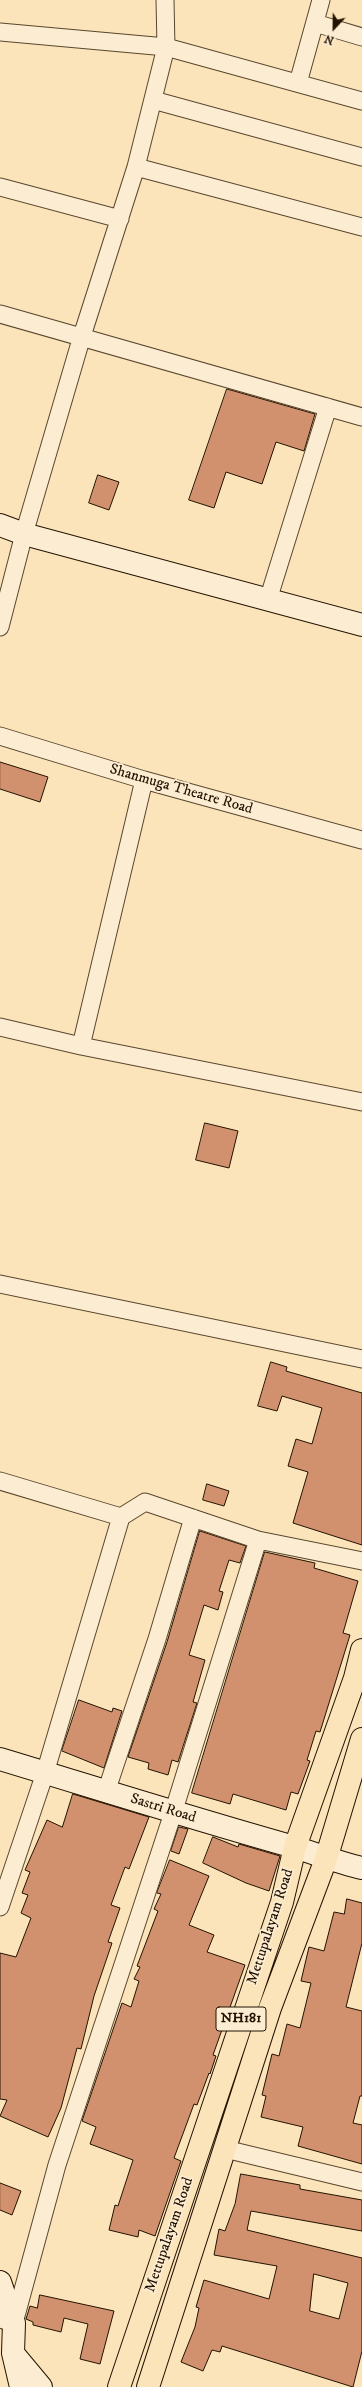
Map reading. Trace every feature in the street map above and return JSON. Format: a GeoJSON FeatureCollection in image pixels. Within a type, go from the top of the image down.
{"type":"FeatureCollection","features":[{"type":"Feature","properties":{"kind":"highway","name":"Mettupalayam Road"},"geometry":{"type":"LineString","coordinates":[[119,2387],[282,1902],[295,1847],[355,1678],[362,1650]]}},
{"type":"Feature","properties":{"kind":"highway","name":"Mettupalayam Road"},"geometry":{"type":"LineString","coordinates":[[225,2149],[270,2008],[326,1859],[362,1739]]}},
{"type":"Feature","properties":{"kind":"highway","name":"NH181"},"geometry":{"type":"LineString","coordinates":[[148,2387],[225,2149]]}},
{"type":"Feature","properties":{"kind":"main road"},"geometry":{"type":"LineString","coordinates":[[0,525],[24,534],[362,625]]}},
{"type":"Feature","properties":{"kind":"main road","name":"Sastri Road"},"geometry":{"type":"LineString","coordinates":[[0,1759],[173,1813],[295,1847],[326,1859],[362,1868]]}},
{"type":"Feature","properties":{"kind":"main road"},"geometry":{"type":"LineString","coordinates":[[0,2282],[21,2387]]}},
{"type":"Feature","properties":{"kind":"main road"},"geometry":{"type":"LineString","coordinates":[[13,2353],[41,2387]]}},
{"type":"Feature","properties":{"kind":"street"},"geometry":{"type":"LineString","coordinates":[[0,627],[24,534],[82,336],[136,167],[166,47],[165,0]]}},
{"type":"Feature","properties":{"kind":"street"},"geometry":{"type":"LineString","coordinates":[[298,83],[321,0]]}},
{"type":"Feature","properties":{"kind":"street"},"geometry":{"type":"LineString","coordinates":[[315,23],[362,37]]}},
{"type":"Feature","properties":{"kind":"street"},"geometry":{"type":"LineString","coordinates":[[0,32],[166,47],[362,101]]}},
{"type":"Feature","properties":{"kind":"street"},"geometry":{"type":"LineString","coordinates":[[153,100],[362,157]]}},
{"type":"Feature","properties":{"kind":"street"},"geometry":{"type":"LineString","coordinates":[[136,167],[362,227]]}},
{"type":"Feature","properties":{"kind":"street"},"geometry":{"type":"LineString","coordinates":[[0,187],[120,220]]}},
{"type":"Feature","properties":{"kind":"street"},"geometry":{"type":"LineString","coordinates":[[0,314],[82,336],[362,417]]}},
{"type":"Feature","properties":{"kind":"street"},"geometry":{"type":"LineString","coordinates":[[268,600],[328,407]]}},
{"type":"Feature","properties":{"kind":"street","name":"Shanmuga Theatre Road"},"geometry":{"type":"LineString","coordinates":[[0,736],[144,780],[362,840]]}},
{"type":"Feature","properties":{"kind":"street"},"geometry":{"type":"LineString","coordinates":[[80,1046],[144,780]]}},
{"type":"Feature","properties":{"kind":"street"},"geometry":{"type":"LineString","coordinates":[[0,1027],[80,1046],[362,1102]]}},
{"type":"Feature","properties":{"kind":"street"},"geometry":{"type":"LineString","coordinates":[[0,1284],[362,1359]]}},
{"type":"Feature","properties":{"kind":"street"},"geometry":{"type":"LineString","coordinates":[[0,1481],[121,1517]]}},
{"type":"Feature","properties":{"kind":"street"},"geometry":{"type":"LineString","coordinates":[[0,1907],[45,1773],[121,1517],[146,1502],[258,1540],[362,1561]]}},
{"type":"Feature","properties":{"kind":"street"},"geometry":{"type":"LineString","coordinates":[[106,1792],[157,1639],[193,1518]]}},
{"type":"Feature","properties":{"kind":"street"},"geometry":{"type":"LineString","coordinates":[[7,2321],[173,1813],[258,1540]]}},
{"type":"Feature","properties":{"kind":"street"},"geometry":{"type":"LineString","coordinates":[[225,2149],[362,2182]]}},
{"type":"Feature","properties":{"kind":"building"},"geometry":{"type":"Polygon","coordinates":[[[227,389],[315,414],[304,451],[276,442],[262,484],[226,472],[214,508],[189,500],[227,389]]]}},
{"type":"Feature","properties":{"kind":"building"},"geometry":{"type":"Polygon","coordinates":[[[98,475],[119,482],[109,510],[89,503],[98,475]]]}},
{"type":"Feature","properties":{"kind":"building"},"geometry":{"type":"Polygon","coordinates":[[[0,762],[48,777],[40,802],[0,789],[0,762]]]}},
{"type":"Feature","properties":{"kind":"building"},"geometry":{"type":"Polygon","coordinates":[[[205,1123],[238,1131],[229,1168],[196,1160],[205,1123]]]}},
{"type":"Feature","properties":{"kind":"building"},"geometry":{"type":"Polygon","coordinates":[[[271,1362],[287,1367],[286,1371],[362,1393],[362,1545],[293,1523],[308,1472],[288,1466],[296,1439],[312,1444],[322,1408],[282,1396],[277,1411],[258,1406],[271,1362]]]}},
{"type":"Feature","properties":{"kind":"building"},"geometry":{"type":"Polygon","coordinates":[[[207,1484],[229,1491],[224,1506],[203,1500],[207,1484]]]}},
{"type":"Feature","properties":{"kind":"building"},"geometry":{"type":"Polygon","coordinates":[[[200,1531],[246,1546],[240,1563],[229,1560],[219,1591],[223,1592],[218,1610],[204,1605],[189,1655],[205,1660],[193,1702],[197,1703],[178,1762],[172,1760],[168,1775],[148,1769],[149,1763],[128,1757],[167,1642],[200,1531]]]}},
{"type":"Feature","properties":{"kind":"building"},"geometry":{"type":"Polygon","coordinates":[[[265,1552],[315,1563],[314,1568],[358,1581],[343,1633],[350,1635],[320,1732],[316,1731],[307,1760],[310,1761],[298,1794],[291,1792],[286,1810],[233,1794],[230,1804],[192,1793],[265,1552]]]}},
{"type":"Feature","properties":{"kind":"building"},"geometry":{"type":"Polygon","coordinates":[[[79,1700],[112,1712],[113,1708],[122,1711],[104,1768],[62,1751],[79,1700]]]}},
{"type":"Feature","properties":{"kind":"building"},"geometry":{"type":"Polygon","coordinates":[[[73,1794],[149,1817],[129,1869],[125,1867],[111,1905],[120,1908],[108,1942],[112,1943],[94,1996],[81,2049],[77,2048],[61,2108],[48,2137],[0,2116],[7,2100],[0,2099],[0,1953],[16,1957],[31,1918],[21,1913],[28,1895],[22,1893],[30,1872],[25,1870],[47,1820],[62,1827],[73,1794]]]}},
{"type":"Feature","properties":{"kind":"building"},"geometry":{"type":"Polygon","coordinates":[[[179,1827],[188,1829],[179,1854],[171,1851],[179,1827]]]}},
{"type":"Feature","properties":{"kind":"building"},"geometry":{"type":"Polygon","coordinates":[[[213,1837],[238,1847],[239,1844],[280,1856],[269,1891],[246,1883],[203,1863],[213,1837]]]}},
{"type":"Feature","properties":{"kind":"building"},"geometry":{"type":"Polygon","coordinates":[[[170,1860],[209,1876],[189,1925],[214,1935],[207,1952],[245,1965],[213,2055],[216,2056],[210,2074],[209,2073],[197,2105],[194,2104],[174,2158],[181,2161],[155,2236],[139,2230],[138,2237],[109,2230],[115,2205],[118,2206],[133,2160],[90,2144],[96,2127],[82,2121],[122,2003],[131,2007],[139,1981],[134,1979],[140,1967],[137,1966],[158,1911],[154,1909],[161,1894],[157,1893],[170,1860]]]}},
{"type":"Feature","properties":{"kind":"building"},"geometry":{"type":"Polygon","coordinates":[[[347,1899],[362,1903],[362,1943],[346,2007],[362,2011],[362,2096],[360,2096],[353,2123],[362,2125],[362,2164],[298,2146],[303,2127],[261,2117],[266,2096],[262,2095],[272,2054],[279,2056],[287,2024],[300,2028],[311,1983],[301,1981],[309,1947],[324,1951],[334,1912],[344,1914],[347,1899]]]}},
{"type":"Feature","properties":{"kind":"building"},"geometry":{"type":"Polygon","coordinates":[[[241,2174],[300,2185],[300,2189],[362,2200],[362,2231],[251,2211],[247,2230],[362,2258],[362,2351],[353,2387],[222,2346],[220,2352],[212,2350],[203,2371],[181,2362],[195,2327],[199,2308],[196,2307],[204,2280],[269,2299],[277,2266],[214,2255],[219,2229],[225,2231],[235,2204],[241,2174]],[[314,2274],[310,2311],[339,2319],[348,2283],[314,2274]]]}},
{"type":"Feature","properties":{"kind":"building"},"geometry":{"type":"Polygon","coordinates":[[[0,2183],[21,2191],[12,2215],[0,2210],[0,2183]]]}},
{"type":"Feature","properties":{"kind":"building"},"geometry":{"type":"Polygon","coordinates":[[[40,2295],[114,2311],[100,2364],[80,2359],[88,2324],[64,2318],[61,2332],[33,2325],[33,2322],[26,2319],[30,2306],[37,2308],[40,2295]]]}}]}
